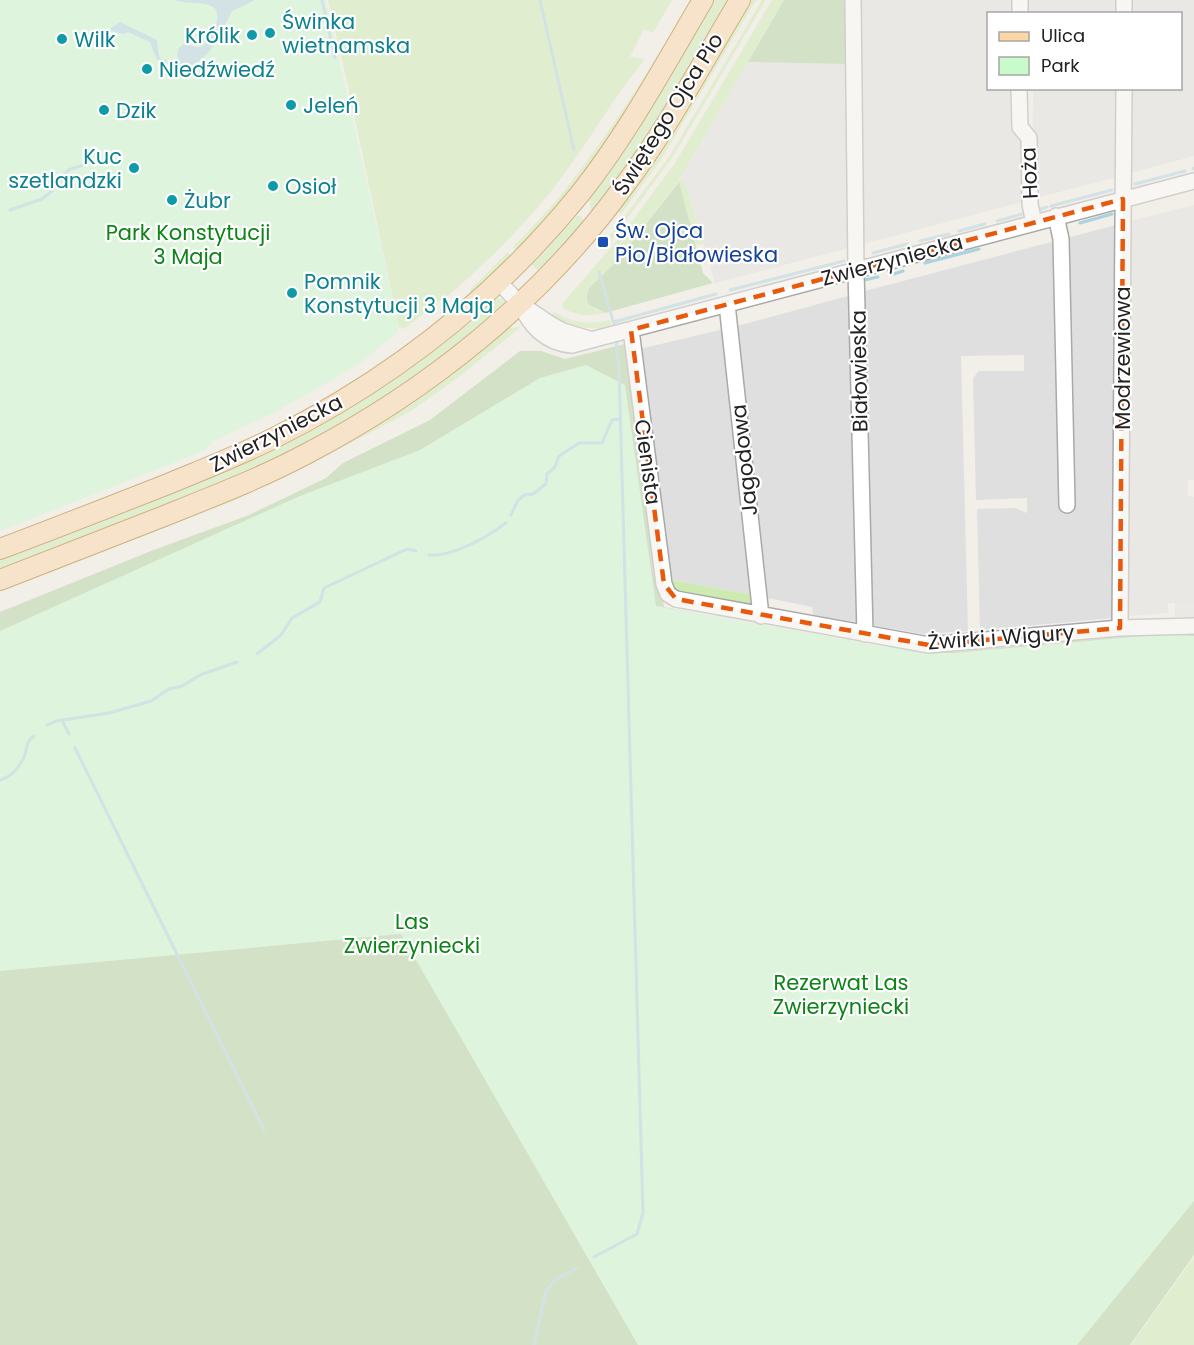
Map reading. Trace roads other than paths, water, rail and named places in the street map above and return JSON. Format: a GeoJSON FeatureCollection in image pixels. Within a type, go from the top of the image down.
{"type":"FeatureCollection","features":[{"type":"Feature","properties":{"kind":"main road","name":"Świętego Ojca Pio"},"geometry":{"type":"LineString","coordinates":[[499,282],[579,195],[602,164],[637,112],[703,0]]}},
{"type":"Feature","properties":{"kind":"main road","name":"Świętego Ojca Pio"},"geometry":{"type":"LineString","coordinates":[[519,303],[542,281],[600,216],[654,145],[740,0]]}},
{"type":"Feature","properties":{"kind":"main road"},"geometry":{"type":"LineString","coordinates":[[579,195],[579,203],[584,212],[590,217],[600,216]]}},
{"type":"Feature","properties":{"kind":"main road","name":"Zwierzyniecka"},"geometry":{"type":"LineString","coordinates":[[0,549],[225,461],[318,416],[432,339],[499,282]]}},
{"type":"Feature","properties":{"kind":"main road","name":"Zwierzyniecka"},"geometry":{"type":"LineString","coordinates":[[0,580],[201,501],[305,454],[352,429],[423,383],[497,324],[519,303]]}},
{"type":"Feature","properties":{"kind":"street","name":"Białowieska"},"geometry":{"type":"LineString","coordinates":[[853,0],[856,270],[865,634]]}},
{"type":"Feature","properties":{"kind":"street","name":"Hoża"},"geometry":{"type":"LineString","coordinates":[[1019,90],[1020,127],[1029,138],[1030,204],[1034,223]]}},
{"type":"Feature","properties":{"kind":"street","name":"Modrzewiowa"},"geometry":{"type":"LineString","coordinates":[[1120,628],[1124,90]]}},
{"type":"Feature","properties":{"kind":"street","name":"Zwierzyniecka"},"geometry":{"type":"LineString","coordinates":[[499,282],[519,303],[530,323],[552,340],[572,345],[1194,181]]}},
{"type":"Feature","properties":{"kind":"street"},"geometry":{"type":"LineString","coordinates":[[1056,216],[1061,239],[1067,505]]}},
{"type":"Feature","properties":{"kind":"street","name":"Jagodowa"},"geometry":{"type":"LineString","coordinates":[[728,304],[761,616]]}},
{"type":"Feature","properties":{"kind":"street","name":"Cienista"},"geometry":{"type":"LineString","coordinates":[[622,332],[664,584],[668,594]]}},
{"type":"Feature","properties":{"kind":"street","name":"Żwirki i Wigury"},"geometry":{"type":"LineString","coordinates":[[668,594],[676,599],[761,616],[928,645],[1120,628],[1194,626]]}},
{"type":"Feature","properties":{"kind":"water"},"geometry":{"type":"Polygon","coordinates":[[[175,0],[255,0],[232,11],[208,53],[188,70],[181,66],[178,50],[186,43],[197,47],[208,41],[215,29],[217,16],[216,11],[209,5],[175,0]]]}},
{"type":"Feature","properties":{"kind":"water"},"geometry":{"type":"Polygon","coordinates":[[[120,22],[157,40],[159,57],[166,59],[168,70],[159,62],[150,42],[128,32],[123,34],[111,31],[111,28],[120,22]]]}},
{"type":"Feature","properties":{"kind":"waterway"},"geometry":{"type":"LineString","coordinates":[[322,0],[335,58]]}},
{"type":"Feature","properties":{"kind":"waterway"},"geometry":{"type":"LineString","coordinates":[[540,0],[574,150]]}},
{"type":"Feature","properties":{"kind":"waterway"},"geometry":{"type":"LineString","coordinates":[[10,210],[42,199],[52,191],[68,170],[93,162]]}},
{"type":"Feature","properties":{"kind":"waterway"},"geometry":{"type":"LineString","coordinates":[[1135,184],[1185,171]]}},
{"type":"Feature","properties":{"kind":"waterway"},"geometry":{"type":"LineString","coordinates":[[1051,206],[1112,190]]}},
{"type":"Feature","properties":{"kind":"waterway"},"geometry":{"type":"LineString","coordinates":[[1038,210],[1047,207]]}},
{"type":"Feature","properties":{"kind":"waterway"},"geometry":{"type":"LineString","coordinates":[[997,221],[1026,213]]}},
{"type":"Feature","properties":{"kind":"waterway"},"geometry":{"type":"LineString","coordinates":[[1080,223],[1112,214]]}},
{"type":"Feature","properties":{"kind":"waterway"},"geometry":{"type":"LineString","coordinates":[[959,231],[985,224]]}},
{"type":"Feature","properties":{"kind":"waterway"},"geometry":{"type":"LineString","coordinates":[[920,241],[949,234]]}},
{"type":"Feature","properties":{"kind":"waterway"},"geometry":{"type":"LineString","coordinates":[[873,253],[907,244]]}},
{"type":"Feature","properties":{"kind":"waterway"},"geometry":{"type":"LineString","coordinates":[[925,263],[979,249]]}},
{"type":"Feature","properties":{"kind":"waterway"},"geometry":{"type":"LineString","coordinates":[[730,290],[844,261]]}},
{"type":"Feature","properties":{"kind":"waterway"},"geometry":{"type":"LineString","coordinates":[[894,274],[903,271]]}},
{"type":"Feature","properties":{"kind":"waterway"},"geometry":{"type":"LineString","coordinates":[[599,272],[615,328]]}},
{"type":"Feature","properties":{"kind":"waterway"},"geometry":{"type":"LineString","coordinates":[[864,280],[878,277]]}},
{"type":"Feature","properties":{"kind":"waterway"},"geometry":{"type":"LineString","coordinates":[[614,322],[716,294]]}},
{"type":"Feature","properties":{"kind":"waterway"},"geometry":{"type":"LineString","coordinates":[[594,1257],[637,1234],[643,1213],[619,370],[616,338]]}},
{"type":"Feature","properties":{"kind":"waterway"},"geometry":{"type":"LineString","coordinates":[[511,515],[518,500],[524,495],[533,494],[546,484],[547,474],[555,467],[559,456],[579,443],[602,443],[612,420],[620,419]]}},
{"type":"Feature","properties":{"kind":"waterway"},"geometry":{"type":"LineString","coordinates":[[429,555],[459,549],[480,540],[506,523]]}},
{"type":"Feature","properties":{"kind":"waterway"},"geometry":{"type":"LineString","coordinates":[[257,654],[281,635],[292,618],[320,602],[324,588],[407,549],[416,551]]}},
{"type":"Feature","properties":{"kind":"waterway"},"geometry":{"type":"LineString","coordinates":[[47,725],[56,721],[109,713],[151,701],[169,689],[182,686],[200,675],[237,662]]}},
{"type":"Feature","properties":{"kind":"waterway"},"geometry":{"type":"LineString","coordinates":[[62,720],[69,734]]}},
{"type":"Feature","properties":{"kind":"waterway"},"geometry":{"type":"LineString","coordinates":[[0,780],[8,777],[17,768],[24,757],[28,743],[34,736]]}},
{"type":"Feature","properties":{"kind":"waterway"},"geometry":{"type":"LineString","coordinates":[[75,748],[264,1130]]}},
{"type":"Feature","properties":{"kind":"waterway"},"geometry":{"type":"LineString","coordinates":[[534,1345],[546,1291],[555,1280],[577,1268]]}},
{"type":"Feature","properties":{"kind":"place","name":"Świnka wietnamska"},"geometry":{"type":"Point","coordinates":[270,33]}},
{"type":"Feature","properties":{"kind":"place","name":"Królik"},"geometry":{"type":"Point","coordinates":[252,35]}},
{"type":"Feature","properties":{"kind":"place","name":"Wilk"},"geometry":{"type":"Point","coordinates":[62,39]}},
{"type":"Feature","properties":{"kind":"place","name":"Niedźwiedź"},"geometry":{"type":"Point","coordinates":[147,69]}},
{"type":"Feature","properties":{"kind":"place","name":"Jeleń"},"geometry":{"type":"Point","coordinates":[291,105]}},
{"type":"Feature","properties":{"kind":"place","name":"Dzik"},"geometry":{"type":"Point","coordinates":[104,110]}},
{"type":"Feature","properties":{"kind":"place","name":"Kuc szetlandzki"},"geometry":{"type":"Point","coordinates":[134,168]}},
{"type":"Feature","properties":{"kind":"place","name":"Osioł"},"geometry":{"type":"Point","coordinates":[273,186]}},
{"type":"Feature","properties":{"kind":"place","name":"Żubr"},"geometry":{"type":"Point","coordinates":[172,200]}},
{"type":"Feature","properties":{"kind":"place","name":"Św. Ojca Pio/Białowieska"},"geometry":{"type":"Point","coordinates":[603,242]}},
{"type":"Feature","properties":{"kind":"place","name":"Pomnik Konstytucji 3 Maja"},"geometry":{"type":"Point","coordinates":[292,293]}},
{"type":"Feature","properties":{"kind":"park label","name":"Park Konstytucji 3 Maja"},"geometry":{"type":"Point","coordinates":[188,244]}},
{"type":"Feature","properties":{"kind":"park label","name":"Las Zwierzyniecki"},"geometry":{"type":"Point","coordinates":[412,933]}},
{"type":"Feature","properties":{"kind":"park label","name":"Rezerwat Las Zwierzyniecki"},"geometry":{"type":"Point","coordinates":[841,994]}}]}
